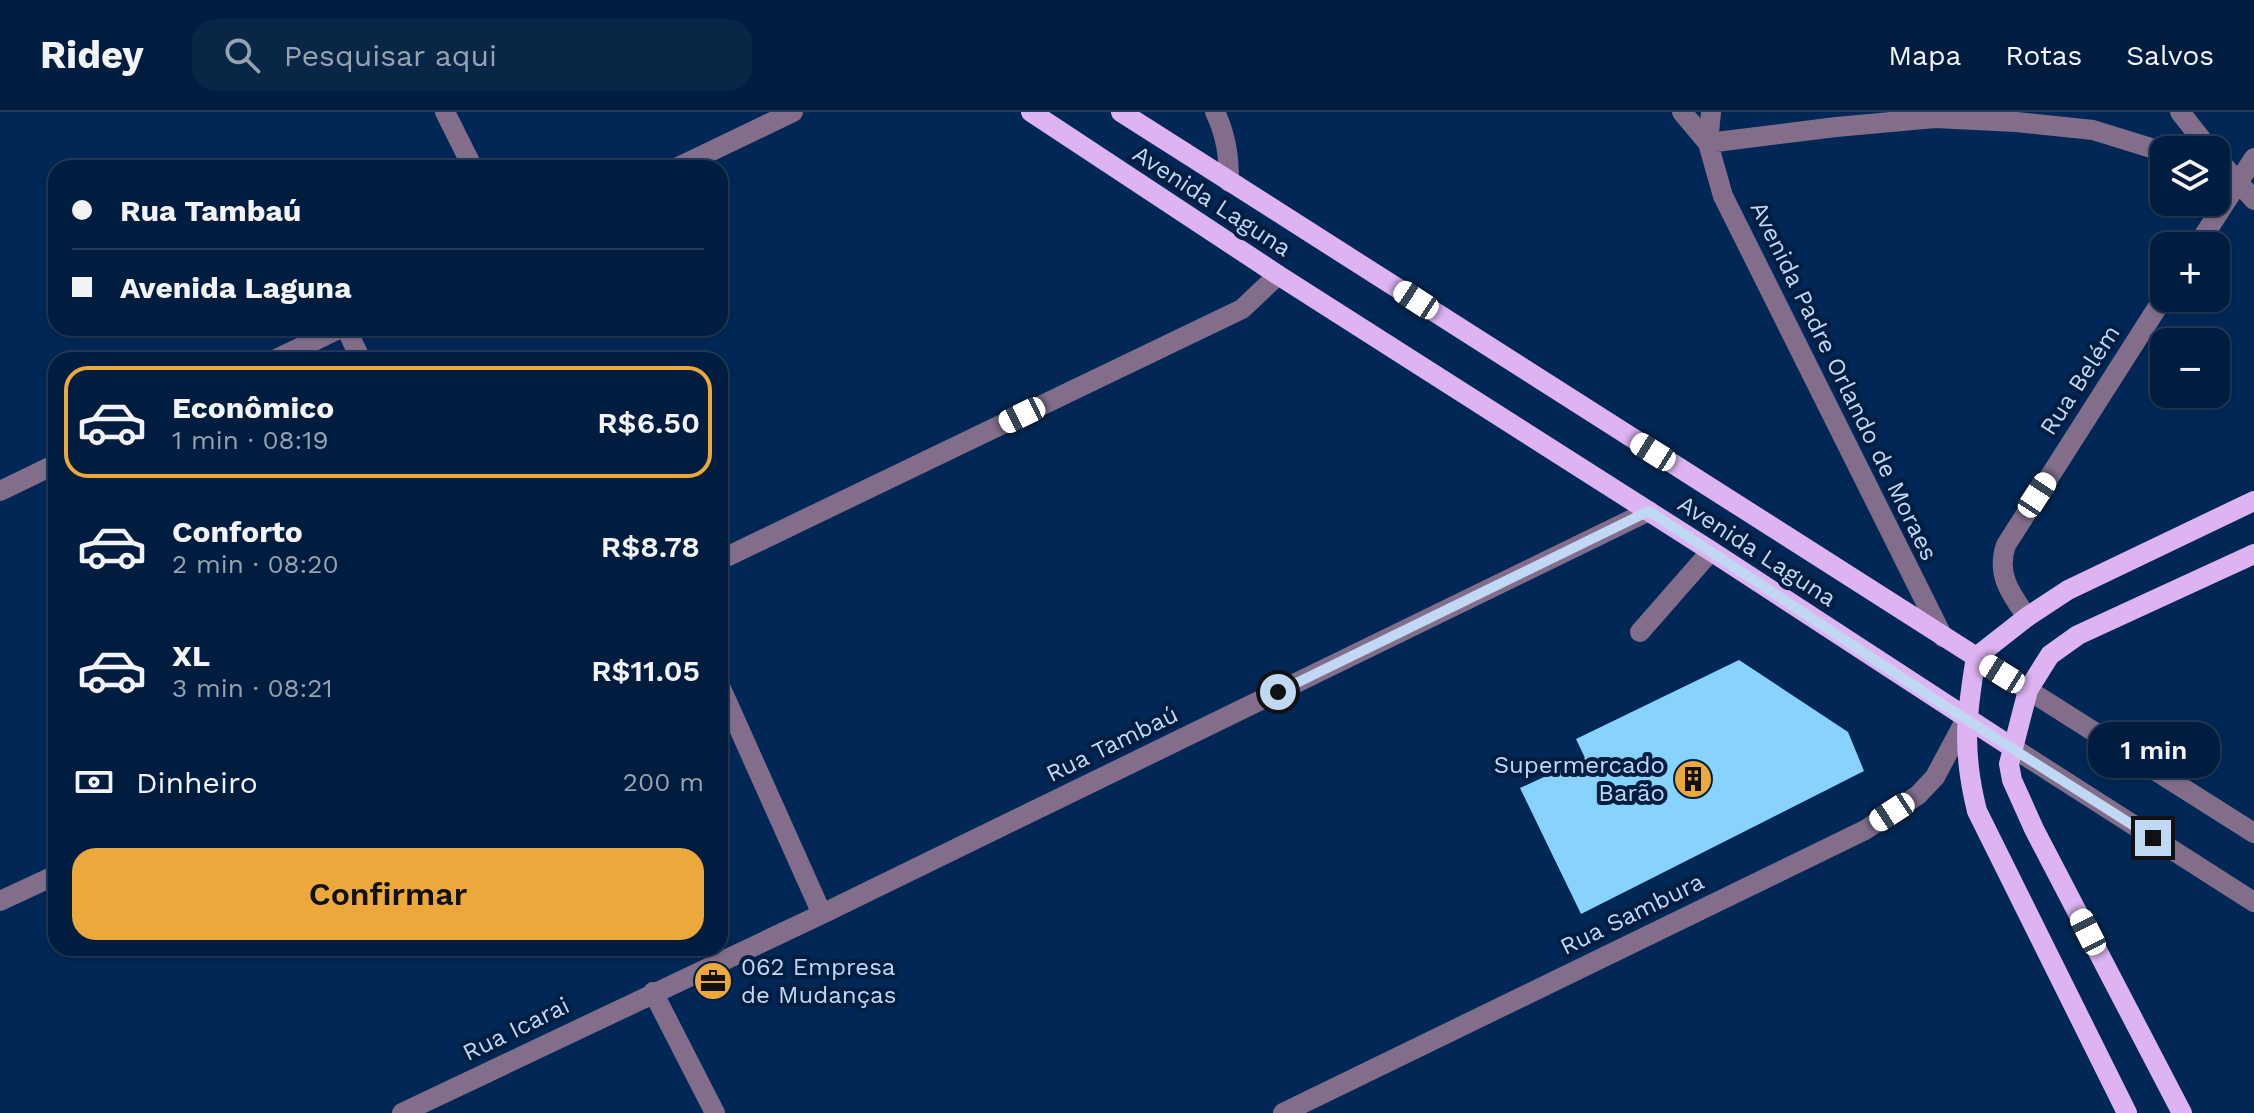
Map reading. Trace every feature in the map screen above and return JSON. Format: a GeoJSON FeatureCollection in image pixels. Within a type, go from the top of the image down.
{"type":"FeatureCollection","features":[{"type":"Feature","properties":{"kind":"main road","name":"Avenida Laguna"},"geometry":{"type":"LineString","coordinates":[[1031,112],[1278,275],[2013,748]]}},
{"type":"Feature","properties":{"kind":"main road","name":"Avenida Laguna"},"geometry":{"type":"LineString","coordinates":[[1121,112],[2028,690]]}},
{"type":"Feature","properties":{"kind":"main road"},"geometry":{"type":"LineString","coordinates":[[2125,1112],[1977,811],[1967,770],[1966,719],[1976,657],[2068,590],[2254,501]]}},
{"type":"Feature","properties":{"kind":"main road"},"geometry":{"type":"LineString","coordinates":[[2182,1113],[2021,802],[2009,764],[2028,690],[2050,655],[2078,635],[2254,554]]}},
{"type":"Feature","properties":{"kind":"street"},"geometry":{"type":"LineString","coordinates":[[445,112],[469,160]]}},
{"type":"Feature","properties":{"kind":"street"},"geometry":{"type":"LineString","coordinates":[[693,160],[793,112]]}},
{"type":"Feature","properties":{"kind":"street"},"geometry":{"type":"LineString","coordinates":[[1215,112],[1228,153],[1229,182]]}},
{"type":"Feature","properties":{"kind":"street","name":"Avenida Padre Orlando de Moraes"},"geometry":{"type":"LineString","coordinates":[[1682,112],[1708,143]]}},
{"type":"Feature","properties":{"kind":"street","name":"Avenida Padre Orlando de Moraes"},"geometry":{"type":"LineString","coordinates":[[1711,112],[1708,143],[1723,196],[1943,637]]}},
{"type":"Feature","properties":{"kind":"street"},"geometry":{"type":"LineString","coordinates":[[2180,112],[2199,136]]}},
{"type":"Feature","properties":{"kind":"street"},"geometry":{"type":"LineString","coordinates":[[1708,143],[1935,118],[2093,130],[2150,148]]}},
{"type":"Feature","properties":{"kind":"street"},"geometry":{"type":"LineString","coordinates":[[2206,232],[2254,158]]}},
{"type":"Feature","properties":{"kind":"street"},"geometry":{"type":"LineString","coordinates":[[2230,174],[2254,200]]}},
{"type":"Feature","properties":{"kind":"street"},"geometry":{"type":"LineString","coordinates":[[2230,179],[2237,182]]}},
{"type":"Feature","properties":{"kind":"street"},"geometry":{"type":"LineString","coordinates":[[728,556],[1242,309],[1278,275]]}},
{"type":"Feature","properties":{"kind":"street","name":"Rua Belém"},"geometry":{"type":"LineString","coordinates":[[2027,617],[2006,588],[2001,560],[2006,545],[2154,312]]}},
{"type":"Feature","properties":{"kind":"street"},"geometry":{"type":"LineString","coordinates":[[291,352],[326,336]]}},
{"type":"Feature","properties":{"kind":"street"},"geometry":{"type":"LineString","coordinates":[[0,491],[48,468]]}},
{"type":"Feature","properties":{"kind":"street","name":"Rua Tambaú"},"geometry":{"type":"LineString","coordinates":[[822,914],[1649,511]]}},
{"type":"Feature","properties":{"kind":"street"},"geometry":{"type":"LineString","coordinates":[[1640,632],[1711,551]]}},
{"type":"Feature","properties":{"kind":"street","name":"Avenida Laguna"},"geometry":{"type":"LineString","coordinates":[[2028,690],[2254,833]]}},
{"type":"Feature","properties":{"kind":"street"},"geometry":{"type":"LineString","coordinates":[[728,704],[822,914]]}},
{"type":"Feature","properties":{"kind":"street","name":"Rua Sambura"},"geometry":{"type":"LineString","coordinates":[[1283,1113],[1865,830],[1918,795],[1935,777],[1966,719]]}},
{"type":"Feature","properties":{"kind":"street","name":"Avenida Laguna"},"geometry":{"type":"LineString","coordinates":[[2013,748],[2254,902]]}},
{"type":"Feature","properties":{"kind":"street"},"geometry":{"type":"LineString","coordinates":[[0,901],[48,879]]}},
{"type":"Feature","properties":{"kind":"street","name":"Rua Icarai"},"geometry":{"type":"LineString","coordinates":[[402,1113],[822,914]]}},
{"type":"Feature","properties":{"kind":"street"},"geometry":{"type":"LineString","coordinates":[[653,992],[715,1113]]}},
{"type":"Feature","properties":{"kind":"building","name":"Supermercado Barão"},"geometry":{"type":"Polygon","coordinates":[[[1739,660],[1848,732],[1864,771],[1581,914],[1520,788],[1585,758],[1576,739],[1739,660]]]}},
{"type":"Feature","properties":{"kind":"place","name":"Supermercado Barão"},"geometry":{"type":"Point","coordinates":[1693,779]}},
{"type":"Feature","properties":{"kind":"place","name":"062 Empresa de Mudanças"},"geometry":{"type":"Point","coordinates":[713,981]}},
{"type":"Feature","properties":{"kind":"route"},"geometry":{"type":"LineString","coordinates":[[1278,692],[1649,511],[2153,838]]}}]}
